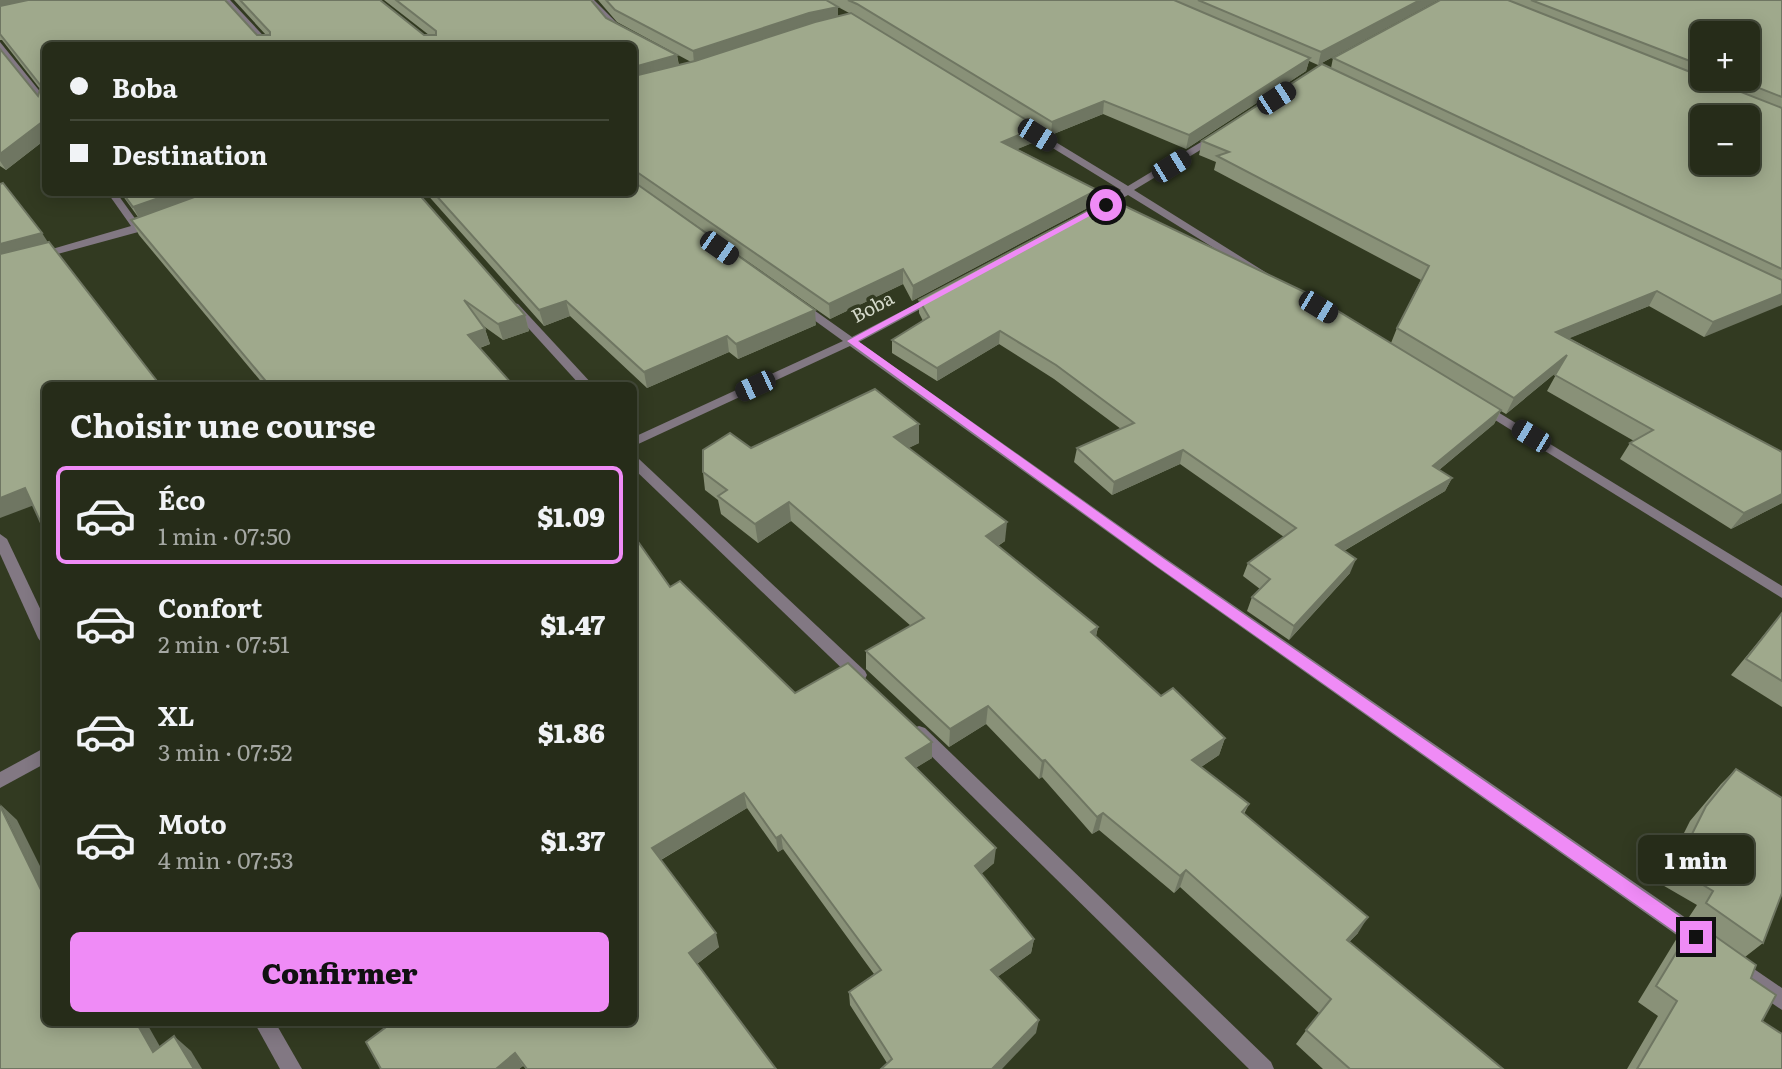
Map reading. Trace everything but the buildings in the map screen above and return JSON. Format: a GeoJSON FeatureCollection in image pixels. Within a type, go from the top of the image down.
{"type":"FeatureCollection","features":[{"type":"Feature","properties":{"kind":"street"},"geometry":{"type":"LineString","coordinates":[[226,0],[265,42]]}},
{"type":"Feature","properties":{"kind":"street"},"geometry":{"type":"LineString","coordinates":[[590,0],[612,26],[624,32]]}},
{"type":"Feature","properties":{"kind":"street"},"geometry":{"type":"LineString","coordinates":[[0,44],[42,100]]}},
{"type":"Feature","properties":{"kind":"street"},"geometry":{"type":"LineString","coordinates":[[1014,121],[1271,278]]}},
{"type":"Feature","properties":{"kind":"street"},"geometry":{"type":"LineString","coordinates":[[1093,212],[1229,128]]}},
{"type":"Feature","properties":{"kind":"street"},"geometry":{"type":"LineString","coordinates":[[114,196],[138,229]]}},
{"type":"Feature","properties":{"kind":"street"},"geometry":{"type":"LineString","coordinates":[[25,260],[162,221]]}},
{"type":"Feature","properties":{"kind":"street","name":"Boba"},"geometry":{"type":"LineString","coordinates":[[637,441],[852,341],[948,289]]}},
{"type":"Feature","properties":{"kind":"street"},"geometry":{"type":"LineString","coordinates":[[785,295],[1782,1000]]}},
{"type":"Feature","properties":{"kind":"street"},"geometry":{"type":"LineString","coordinates":[[508,299],[584,382]]}},
{"type":"Feature","properties":{"kind":"street"},"geometry":{"type":"LineString","coordinates":[[1472,400],[1782,593]]}},
{"type":"Feature","properties":{"kind":"street"},"geometry":{"type":"LineString","coordinates":[[637,465],[873,689]]}},
{"type":"Feature","properties":{"kind":"street"},"geometry":{"type":"LineString","coordinates":[[0,538],[42,629]]}},
{"type":"Feature","properties":{"kind":"street"},"geometry":{"type":"LineString","coordinates":[[904,718],[1264,1069]]}},
{"type":"Feature","properties":{"kind":"street"},"geometry":{"type":"LineString","coordinates":[[0,780],[42,756]]}},
{"type":"Feature","properties":{"kind":"street"},"geometry":{"type":"LineString","coordinates":[[266,1026],[292,1069]]}},
{"type":"Feature","properties":{"kind":"route"},"geometry":{"type":"LineString","coordinates":[[1106,205],[852,341],[1160,562],[1696,937]]}}]}
